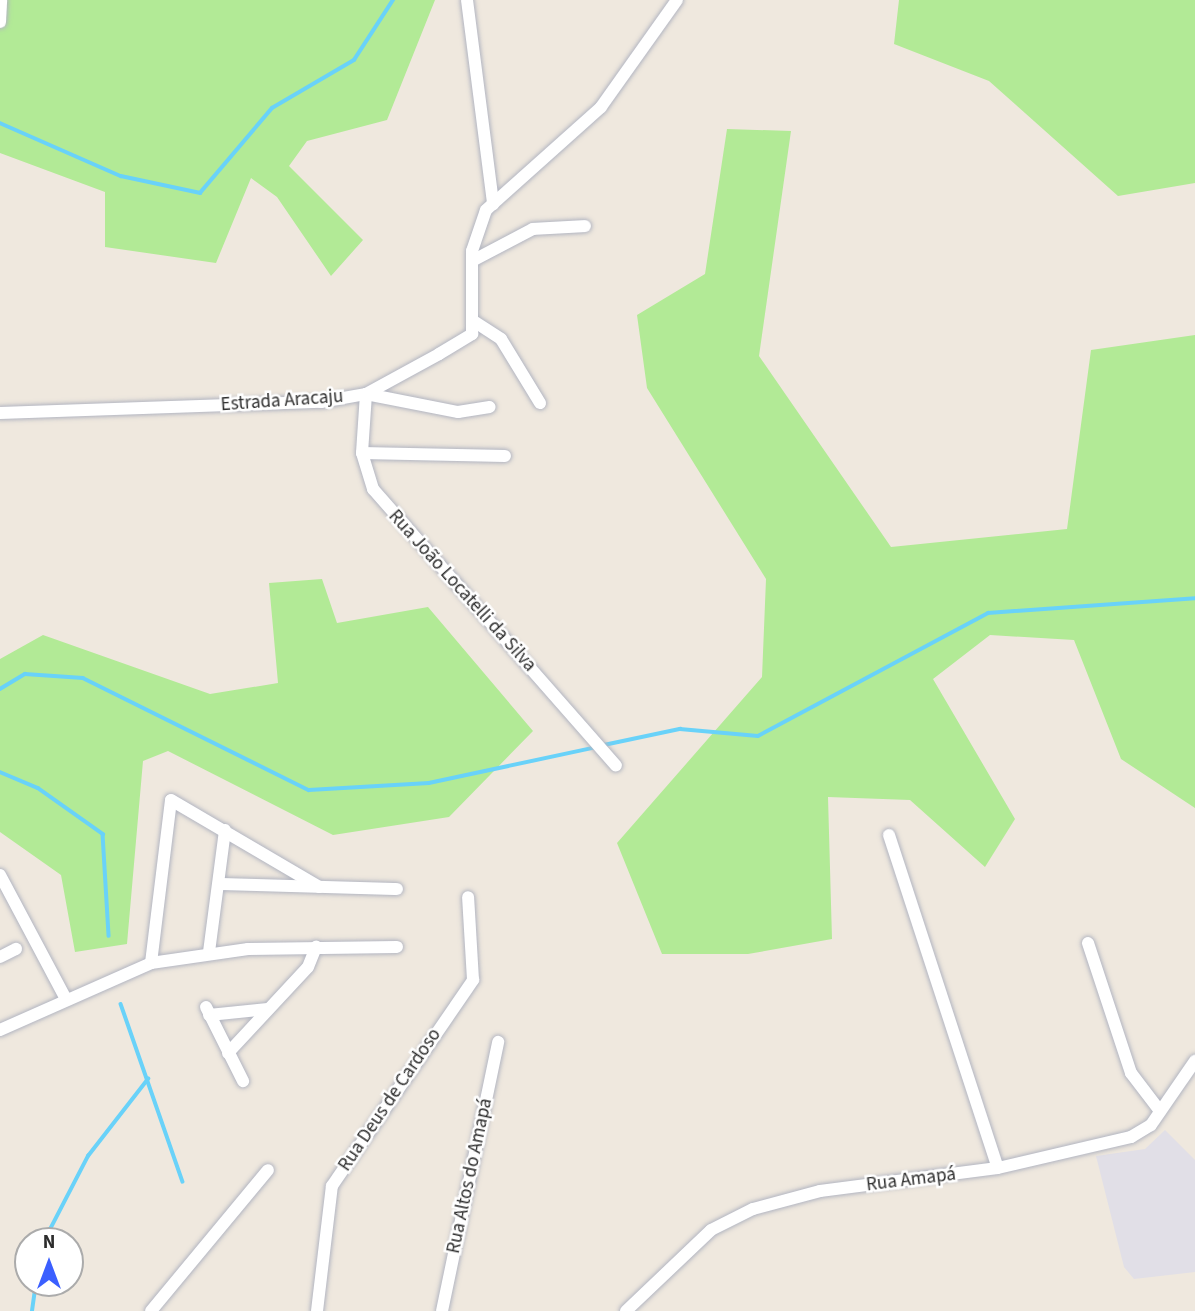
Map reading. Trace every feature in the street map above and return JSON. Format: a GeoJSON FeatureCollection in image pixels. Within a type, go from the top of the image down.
{"type":"FeatureCollection","features":[{"type":"Feature","properties":{"kind":"street"},"geometry":{"type":"LineString","coordinates":[[0,22],[1,0]]}},
{"type":"Feature","properties":{"kind":"street"},"geometry":{"type":"LineString","coordinates":[[467,0],[493,204],[472,261],[475,322],[501,339],[540,403]]}},
{"type":"Feature","properties":{"kind":"street"},"geometry":{"type":"LineString","coordinates":[[493,204],[601,107],[677,0]]}},
{"type":"Feature","properties":{"kind":"street"},"geometry":{"type":"LineString","coordinates":[[472,261],[533,229],[585,226]]}},
{"type":"Feature","properties":{"kind":"street","name":"Estrada Aracaju"},"geometry":{"type":"LineString","coordinates":[[0,413],[321,402],[366,394],[472,334],[475,322]]}},
{"type":"Feature","properties":{"kind":"street"},"geometry":{"type":"LineString","coordinates":[[366,394],[458,412],[490,407]]}},
{"type":"Feature","properties":{"kind":"street","name":"Rua João Locatelli da Silva"},"geometry":{"type":"LineString","coordinates":[[366,394],[362,453],[373,489],[391,513],[616,766]]}},
{"type":"Feature","properties":{"kind":"street"},"geometry":{"type":"LineString","coordinates":[[362,453],[505,456]]}},
{"type":"Feature","properties":{"kind":"street"},"geometry":{"type":"LineString","coordinates":[[151,964],[171,800],[319,887]]}},
{"type":"Feature","properties":{"kind":"street"},"geometry":{"type":"LineString","coordinates":[[208,953],[225,830]]}},
{"type":"Feature","properties":{"kind":"street"},"geometry":{"type":"LineString","coordinates":[[889,835],[999,1168]]}},
{"type":"Feature","properties":{"kind":"street"},"geometry":{"type":"LineString","coordinates":[[0,875],[66,999]]}},
{"type":"Feature","properties":{"kind":"street"},"geometry":{"type":"LineString","coordinates":[[219,884],[397,889]]}},
{"type":"Feature","properties":{"kind":"street","name":"Rua Deus de Cardoso"},"geometry":{"type":"LineString","coordinates":[[317,1311],[332,1186],[470,987],[468,897]]}},
{"type":"Feature","properties":{"kind":"street"},"geometry":{"type":"LineString","coordinates":[[1088,943],[1131,1073],[1160,1111]]}},
{"type":"Feature","properties":{"kind":"street"},"geometry":{"type":"LineString","coordinates":[[0,1030],[151,964],[208,953],[316,947],[397,947]]}},
{"type":"Feature","properties":{"kind":"street"},"geometry":{"type":"LineString","coordinates":[[229,1053],[308,967],[316,947]]}},
{"type":"Feature","properties":{"kind":"street"},"geometry":{"type":"LineString","coordinates":[[0,957],[16,949]]}},
{"type":"Feature","properties":{"kind":"street"},"geometry":{"type":"LineString","coordinates":[[243,1081],[208,1011],[268,1009]]}},
{"type":"Feature","properties":{"kind":"street","name":"Rua Altos do Amapá"},"geometry":{"type":"LineString","coordinates":[[442,1311],[498,1042]]}},
{"type":"Feature","properties":{"kind":"street","name":"Rua Amapá"},"geometry":{"type":"LineString","coordinates":[[626,1311],[712,1230],[754,1209],[820,1191],[999,1168],[1131,1138],[1160,1111],[1195,1061]]}},
{"type":"Feature","properties":{"kind":"street"},"geometry":{"type":"LineString","coordinates":[[152,1311],[268,1170]]}},
{"type":"Feature","properties":{"kind":"shaded area"},"geometry":{"type":"Polygon","coordinates":[[[1165,1130],[1195,1160],[1195,1272],[1134,1279],[1124,1267],[1096,1156],[1145,1149],[1165,1130]]]}},
{"type":"Feature","properties":{"kind":"green space"},"geometry":{"type":"Polygon","coordinates":[[[0,0],[435,0],[387,120],[307,141],[289,166],[363,240],[331,276],[277,197],[251,178],[216,263],[105,247],[105,192],[0,153],[0,0]]]}},
{"type":"Feature","properties":{"kind":"green space"},"geometry":{"type":"Polygon","coordinates":[[[899,0],[1195,0],[1195,183],[1118,196],[989,81],[894,44],[899,0]]]}},
{"type":"Feature","properties":{"kind":"green space"},"geometry":{"type":"Polygon","coordinates":[[[727,129],[791,131],[759,356],[891,547],[1067,529],[1091,350],[1195,335],[1195,808],[1121,759],[1074,640],[990,635],[933,679],[1015,819],[985,867],[910,800],[828,797],[832,939],[748,954],[662,954],[617,843],[762,677],[766,579],[647,388],[637,315],[705,274],[727,129]]]}},
{"type":"Feature","properties":{"kind":"green space"},"geometry":{"type":"Polygon","coordinates":[[[322,579],[337,623],[428,607],[533,731],[449,817],[333,835],[168,751],[143,761],[127,944],[75,952],[61,875],[0,832],[0,659],[43,635],[210,694],[278,683],[269,583],[322,579]]]}},
{"type":"Feature","properties":{"kind":"waterway"},"geometry":{"type":"LineString","coordinates":[[0,123],[121,176],[200,193],[272,108],[354,60],[393,0]]}},
{"type":"Feature","properties":{"kind":"waterway"},"geometry":{"type":"LineString","coordinates":[[604,745],[680,729],[758,736],[988,613],[1195,598]]}},
{"type":"Feature","properties":{"kind":"waterway"},"geometry":{"type":"LineString","coordinates":[[0,689],[25,674],[83,678],[309,790],[429,783],[597,747]]}},
{"type":"Feature","properties":{"kind":"waterway"},"geometry":{"type":"LineString","coordinates":[[0,772],[38,788],[103,834],[109,936]]}},
{"type":"Feature","properties":{"kind":"waterway"},"geometry":{"type":"LineString","coordinates":[[121,1004],[183,1182]]}},
{"type":"Feature","properties":{"kind":"waterway"},"geometry":{"type":"LineString","coordinates":[[51,1227],[88,1156],[148,1079]]}},
{"type":"Feature","properties":{"kind":"waterway"},"geometry":{"type":"LineString","coordinates":[[32,1311],[34,1297]]}}]}
